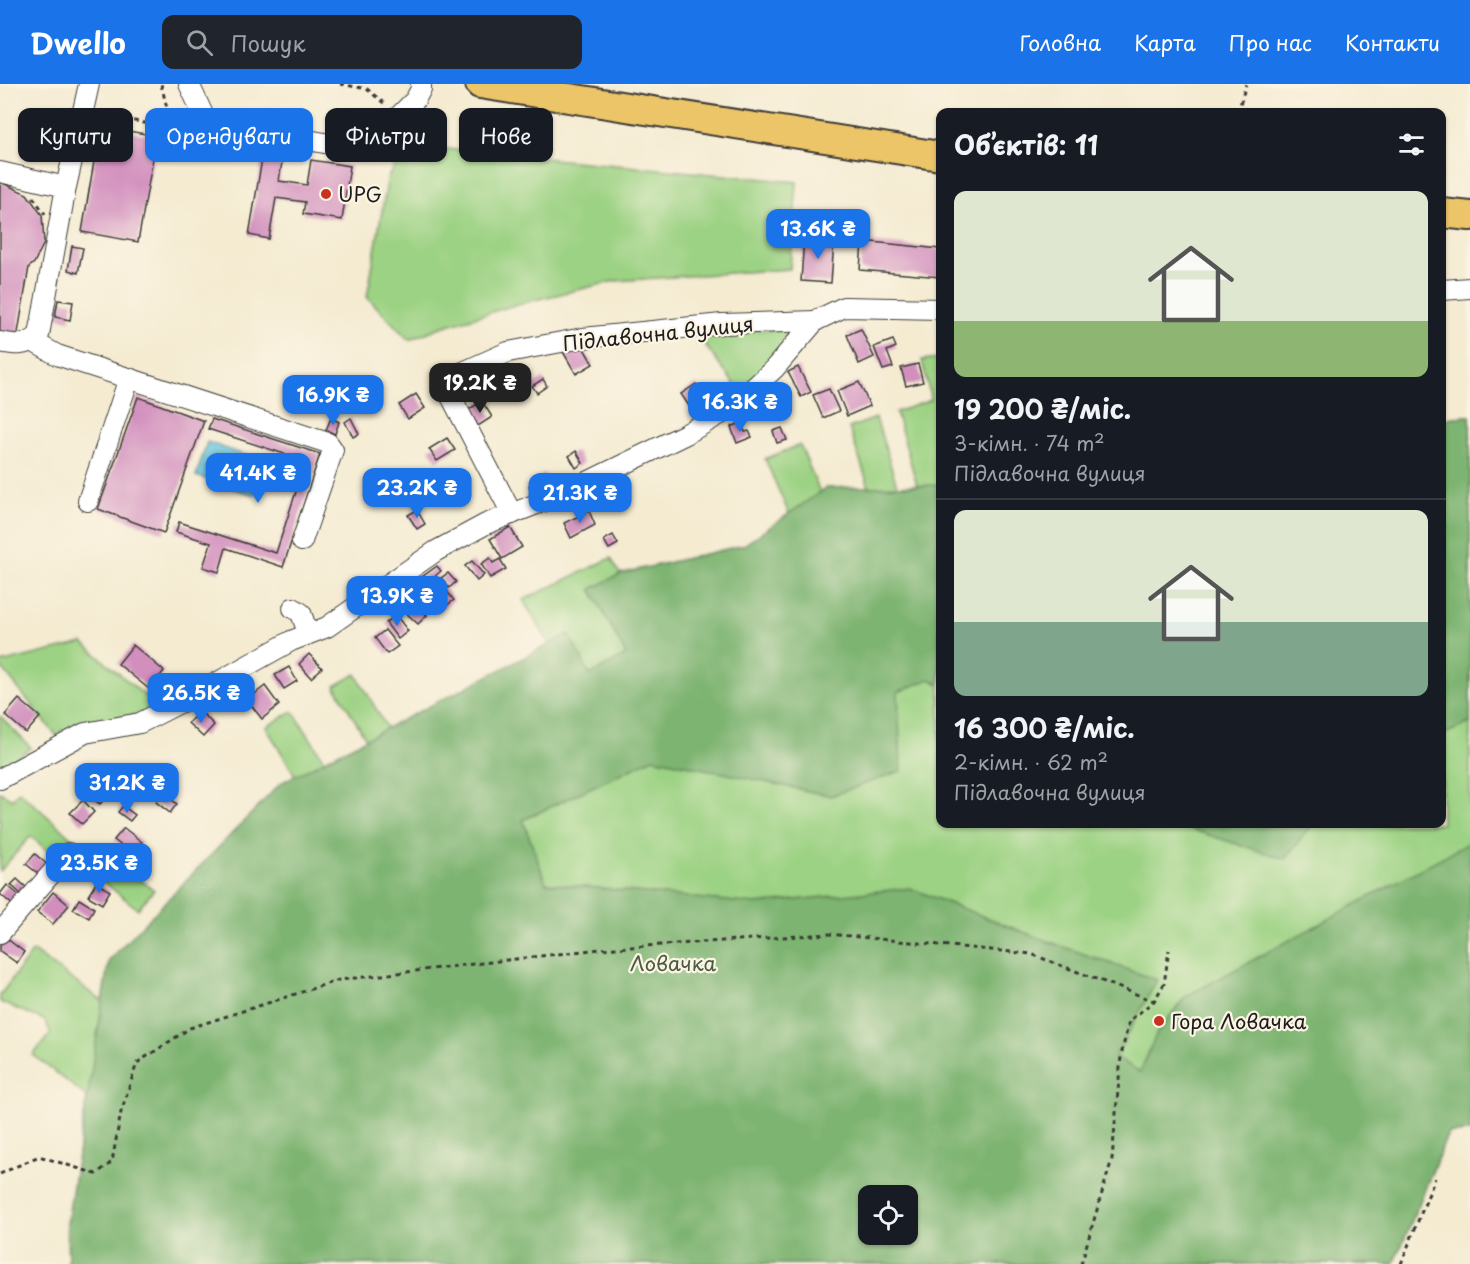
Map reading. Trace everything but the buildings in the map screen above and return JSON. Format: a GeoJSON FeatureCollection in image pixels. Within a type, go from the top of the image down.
{"type":"FeatureCollection","features":[{"type":"Feature","properties":{"kind":"highway"},"geometry":{"type":"LineString","coordinates":[[480,84],[936,155]]}},
{"type":"Feature","properties":{"kind":"highway"},"geometry":{"type":"LineString","coordinates":[[1446,213],[1470,216]]}},
{"type":"Feature","properties":{"kind":"street"},"geometry":{"type":"LineString","coordinates":[[0,342],[22,345],[39,335],[65,193],[89,84]]}},
{"type":"Feature","properties":{"kind":"street"},"geometry":{"type":"LineString","coordinates":[[189,84],[206,121],[346,147],[387,126],[399,116],[416,100],[421,84]]}},
{"type":"Feature","properties":{"kind":"street"},"geometry":{"type":"LineString","coordinates":[[0,172],[65,193]]}},
{"type":"Feature","properties":{"kind":"street"},"geometry":{"type":"LineString","coordinates":[[1446,290],[1470,288]]}},
{"type":"Feature","properties":{"kind":"street","name":"Підлавочна вулиця"},"geometry":{"type":"LineString","coordinates":[[0,779],[85,733],[140,723],[308,633],[327,627],[436,550],[486,524],[567,492],[686,434],[734,406],[774,369],[815,321],[844,307],[936,309]]}},
{"type":"Feature","properties":{"kind":"street","name":"Підлавочна вулиця"},"geometry":{"type":"LineString","coordinates":[[512,514],[442,381],[508,352],[583,338],[722,324],[815,321]]}},
{"type":"Feature","properties":{"kind":"street"},"geometry":{"type":"LineString","coordinates":[[32,341],[57,355],[328,443],[333,450],[302,542]]}},
{"type":"Feature","properties":{"kind":"street"},"geometry":{"type":"LineString","coordinates":[[88,501],[129,378]]}},
{"type":"Feature","properties":{"kind":"street"},"geometry":{"type":"LineString","coordinates":[[293,608],[301,613],[308,633]]}},
{"type":"Feature","properties":{"kind":"street"},"geometry":{"type":"LineString","coordinates":[[0,933],[69,853]]}},
{"type":"Feature","properties":{"kind":"path"},"geometry":{"type":"LineString","coordinates":[[133,121],[166,127],[167,108],[161,84]]}},
{"type":"Feature","properties":{"kind":"path"},"geometry":{"type":"LineString","coordinates":[[1239,108],[1246,84]]}},
{"type":"Feature","properties":{"kind":"path"},"geometry":{"type":"LineString","coordinates":[[46,215],[30,193],[65,193]]}},
{"type":"Feature","properties":{"kind":"path"},"geometry":{"type":"LineString","coordinates":[[0,1174],[39,1156],[96,1174],[112,1162],[121,1112],[137,1063],[190,1028],[339,980],[600,949],[830,934],[1031,954],[1154,1001]]}},
{"type":"Feature","properties":{"kind":"path"},"geometry":{"type":"LineString","coordinates":[[1081,1264],[1112,1159],[1121,1056],[1130,1021],[1154,1001],[1164,984],[1169,950]]}},
{"type":"Feature","properties":{"kind":"path"},"geometry":{"type":"LineString","coordinates":[[1401,1264],[1435,1178]]}},
{"type":"Feature","properties":{"kind":"green space"},"geometry":{"type":"Polygon","coordinates":[[[447,149],[459,150],[459,162],[553,162],[553,159],[797,182],[790,269],[615,281],[518,304],[438,328],[409,340],[367,297],[388,177],[397,162],[447,162],[447,149]]]}},
{"type":"Feature","properties":{"kind":"green space"},"geometry":{"type":"Polygon","coordinates":[[[792,328],[794,335],[741,393],[696,333],[792,328]]]}},
{"type":"Feature","properties":{"kind":"green space","name":"Ловачка"},"geometry":{"type":"Polygon","coordinates":[[[936,358],[936,828],[1446,828],[1446,419],[1470,416],[1470,1132],[1448,1133],[1394,1264],[68,1264],[67,1224],[87,1097],[33,1055],[51,1033],[44,1020],[0,1002],[0,995],[33,951],[102,1001],[109,960],[281,783],[295,775],[266,727],[293,711],[324,760],[366,739],[335,686],[356,674],[387,728],[550,645],[523,600],[611,558],[620,574],[744,545],[789,514],[765,459],[800,445],[820,492],[826,488],[869,487],[849,428],[876,418],[897,486],[917,485],[896,412],[931,400],[922,360],[936,358]]]}},
{"type":"Feature","properties":{"kind":"green space"},"geometry":{"type":"Polygon","coordinates":[[[1470,416],[1470,723],[1446,733],[1446,419],[1470,416]]]}},
{"type":"Feature","properties":{"kind":"green space","name":"Ловачка"},"geometry":{"type":"Polygon","coordinates":[[[936,485],[936,683],[930,679],[898,692],[901,771],[831,796],[653,758],[523,820],[546,883],[756,904],[910,888],[1036,937],[1157,980],[1115,1057],[1140,1072],[1157,1033],[1185,997],[1470,842],[1470,1132],[1448,1133],[1394,1264],[68,1264],[67,1224],[109,960],[281,783],[569,634],[590,675],[626,655],[591,589],[620,574],[744,545],[826,488],[936,485]]]}},
{"type":"Feature","properties":{"kind":"green space"},"geometry":{"type":"Polygon","coordinates":[[[83,643],[151,701],[152,708],[143,714],[96,721],[56,735],[0,666],[0,663],[83,643]]]}},
{"type":"Feature","properties":{"kind":"green space"},"geometry":{"type":"Polygon","coordinates":[[[0,716],[31,748],[0,769],[0,716]]]}},
{"type":"Feature","properties":{"kind":"green space"},"geometry":{"type":"Polygon","coordinates":[[[19,791],[73,839],[56,859],[31,836],[0,871],[0,792],[12,799],[19,791]]]}},
{"type":"Feature","properties":{"kind":"green space"},"geometry":{"type":"Polygon","coordinates":[[[1186,828],[1310,828],[1285,859],[1186,828]]]}},
{"type":"Feature","properties":{"kind":"green space"},"geometry":{"type":"Polygon","coordinates":[[[95,847],[154,890],[138,909],[82,865],[95,847]]]}},
{"type":"Feature","properties":{"kind":"water"},"geometry":{"type":"Polygon","coordinates":[[[207,442],[265,462],[254,495],[196,476],[207,442]]]}},
{"type":"Feature","properties":{"kind":"place","name":"UPG"},"geometry":{"type":"Point","coordinates":[326,194]}},
{"type":"Feature","properties":{"kind":"place","name":"Гора Ловачка"},"geometry":{"type":"Point","coordinates":[1159,1021]}}]}
